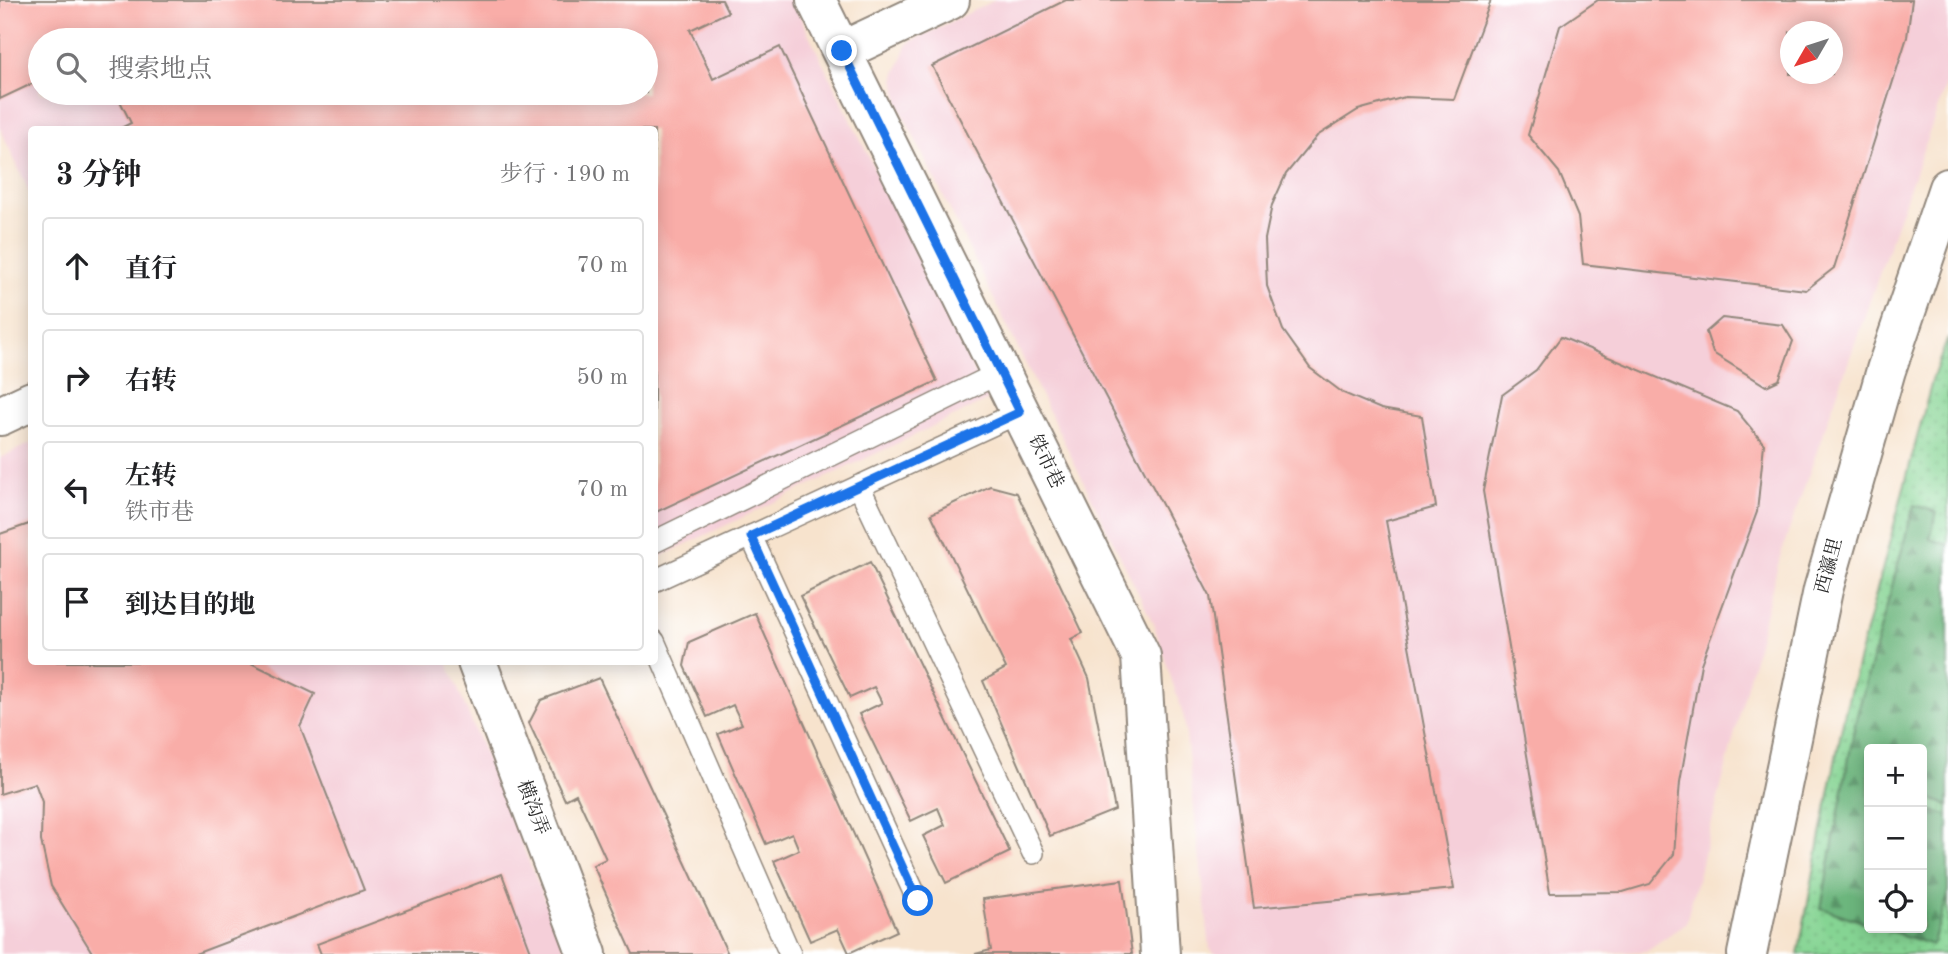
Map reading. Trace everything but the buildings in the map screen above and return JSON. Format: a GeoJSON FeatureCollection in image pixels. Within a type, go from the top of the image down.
{"type":"FeatureCollection","features":[{"type":"Feature","properties":{"kind":"street","name":"铁市巷"},"geometry":{"type":"LineString","coordinates":[[816,0],[1141,656],[1160,954]]}},
{"type":"Feature","properties":{"kind":"street"},"geometry":{"type":"LineString","coordinates":[[842,51],[950,0]]}},
{"type":"Feature","properties":{"kind":"street","name":"西瀛里"},"geometry":{"type":"LineString","coordinates":[[1747,954],[1823,590],[1886,370],[1948,188]]}},
{"type":"Feature","properties":{"kind":"street"},"geometry":{"type":"LineString","coordinates":[[0,416],[28,403]]}},
{"type":"Feature","properties":{"kind":"street","name":"横沟弄"},"geometry":{"type":"LineString","coordinates":[[478,665],[587,954]]}},
{"type":"Feature","properties":{"kind":"lane"},"geometry":{"type":"LineString","coordinates":[[658,540],[1001,372]]}},
{"type":"Feature","properties":{"kind":"lane"},"geometry":{"type":"LineString","coordinates":[[658,579],[1020,412]]}},
{"type":"Feature","properties":{"kind":"lane"},"geometry":{"type":"LineString","coordinates":[[859,486],[1033,853]]}},
{"type":"Feature","properties":{"kind":"lane"},"geometry":{"type":"LineString","coordinates":[[751,536],[918,901]]}},
{"type":"Feature","properties":{"kind":"lane"},"geometry":{"type":"LineString","coordinates":[[658,650],[790,954]]}},
{"type":"Feature","properties":{"kind":"shaded area"},"geometry":{"type":"Polygon","coordinates":[[[0,0],[792,0],[988,400],[658,558],[658,126],[28,126],[28,189],[0,128],[0,0]]]}},
{"type":"Feature","properties":{"kind":"shaded area"},"geometry":{"type":"Polygon","coordinates":[[[995,0],[1948,0],[1948,79],[1781,553],[1686,923],[1646,951],[1584,954],[1215,954],[1210,949],[1184,718],[1154,625],[899,106],[895,76],[908,43],[995,0]]]}},
{"type":"Feature","properties":{"kind":"shaded area"},"geometry":{"type":"Polygon","coordinates":[[[28,444],[28,665],[448,665],[567,954],[0,954],[0,458],[28,444]]]}},
{"type":"Feature","properties":{"kind":"green space"},"geometry":{"type":"Polygon","coordinates":[[[1948,338],[1948,954],[1798,954],[1845,711],[1933,377],[1948,338]]]}},
{"type":"Feature","properties":{"kind":"green space"},"geometry":{"type":"Polygon","coordinates":[[[1914,505],[1937,512],[1930,539],[1948,545],[1948,805],[1927,798],[1927,744],[1864,744],[1864,922],[1821,908],[1856,719],[1914,505]]]}},
{"type":"Feature","properties":{"kind":"green space"},"geometry":{"type":"Polygon","coordinates":[[[1927,809],[1948,815],[1948,896],[1932,945],[1896,933],[1927,933],[1927,809]]]}},
{"type":"Feature","properties":{"kind":"route"},"geometry":{"type":"LineString","coordinates":[[842,51],[1020,412],[751,536],[918,901]]}}]}
